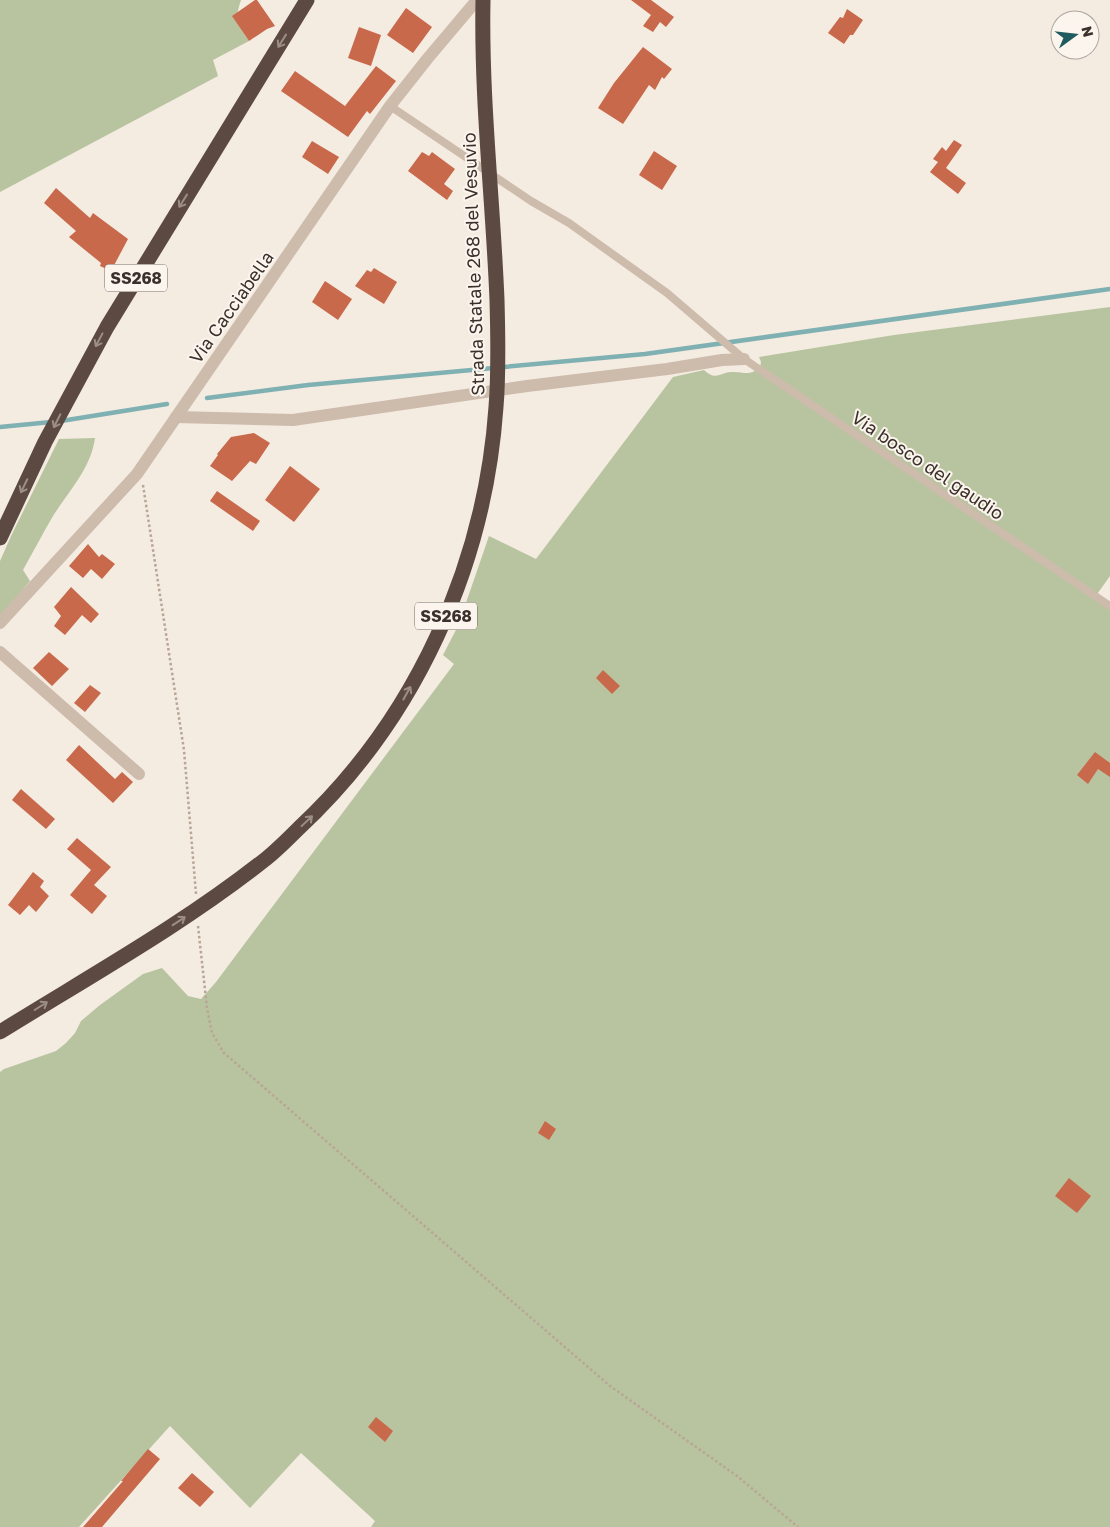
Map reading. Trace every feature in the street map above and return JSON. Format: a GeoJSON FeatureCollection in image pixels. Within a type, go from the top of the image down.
{"type":"FeatureCollection","features":[{"type":"Feature","properties":{"kind":"highway","name":"SS268"},"geometry":{"type":"LineString","coordinates":[[0,538],[46,442],[106,327],[307,0]]}},
{"type":"Feature","properties":{"kind":"highway","name":"Strada Statale 268 del Vesuvio"},"geometry":{"type":"LineString","coordinates":[[0,1032],[218,895],[270,856],[318,811],[362,761],[399,707],[431,650],[458,589],[477,526],[489,472],[496,406],[498,340],[485,89],[484,0]]}},
{"type":"Feature","properties":{"kind":"street","name":"Via Cacciabella"},"geometry":{"type":"LineString","coordinates":[[0,623],[141,469],[390,106],[477,0]]}},
{"type":"Feature","properties":{"kind":"street"},"geometry":{"type":"LineString","coordinates":[[176,417],[293,420],[527,386],[744,358]]}},
{"type":"Feature","properties":{"kind":"street"},"geometry":{"type":"LineString","coordinates":[[0,652],[139,774]]}},
{"type":"Feature","properties":{"kind":"lane","name":"Via bosco del gaudio"},"geometry":{"type":"LineString","coordinates":[[390,106],[531,201],[569,223],[667,294],[744,358],[1110,606]]}},
{"type":"Feature","properties":{"kind":"path"},"geometry":{"type":"LineString","coordinates":[[141,469],[184,750],[196,894]]}},
{"type":"Feature","properties":{"kind":"path"},"geometry":{"type":"LineString","coordinates":[[198,926],[207,1008],[212,1033],[224,1053],[610,1386],[737,1476],[798,1527]]}},
{"type":"Feature","properties":{"kind":"green space"},"geometry":{"type":"Polygon","coordinates":[[[0,0],[241,0],[237,17],[249,41],[213,60],[218,76],[0,192],[0,0]]]}},
{"type":"Feature","properties":{"kind":"green space"},"geometry":{"type":"Polygon","coordinates":[[[1110,307],[1110,576],[1095,597],[1110,607],[1110,1527],[371,1527],[375,1521],[301,1453],[250,1508],[170,1426],[79,1527],[0,1527],[0,1072],[56,1051],[75,1033],[81,1021],[143,974],[162,968],[188,996],[201,999],[216,982],[454,664],[443,655],[458,626],[489,536],[536,559],[673,377],[704,370],[715,376],[731,372],[749,373],[760,368],[761,362],[759,357],[894,335],[1110,307]]]}},
{"type":"Feature","properties":{"kind":"green space"},"geometry":{"type":"Polygon","coordinates":[[[95,438],[93,449],[84,469],[53,516],[23,570],[30,581],[0,617],[0,561],[59,439],[95,438]]]}},
{"type":"Feature","properties":{"kind":"building"},"geometry":{"type":"Polygon","coordinates":[[[257,0],[275,26],[249,41],[232,16],[257,0]]]}},
{"type":"Feature","properties":{"kind":"building"},"geometry":{"type":"Polygon","coordinates":[[[631,0],[651,0],[674,17],[666,27],[660,22],[653,32],[643,26],[651,15],[631,0]]]}},
{"type":"Feature","properties":{"kind":"building"},"geometry":{"type":"Polygon","coordinates":[[[406,8],[432,27],[413,53],[387,35],[406,8]]]}},
{"type":"Feature","properties":{"kind":"building"},"geometry":{"type":"Polygon","coordinates":[[[847,9],[863,20],[844,44],[828,33],[840,17],[843,18],[847,9]]]}},
{"type":"Feature","properties":{"kind":"building"},"geometry":{"type":"Polygon","coordinates":[[[359,27],[381,35],[371,66],[348,58],[359,27]]]}},
{"type":"Feature","properties":{"kind":"building"},"geometry":{"type":"Polygon","coordinates":[[[643,47],[672,69],[664,79],[662,77],[655,90],[649,85],[623,124],[598,108],[614,83],[643,47]]]}},
{"type":"Feature","properties":{"kind":"building"},"geometry":{"type":"Polygon","coordinates":[[[376,66],[396,81],[370,114],[367,111],[348,137],[281,91],[295,71],[345,106],[376,66]]]}},
{"type":"Feature","properties":{"kind":"building"},"geometry":{"type":"Polygon","coordinates":[[[954,140],[962,145],[946,168],[966,183],[958,194],[930,172],[938,162],[933,159],[942,147],[946,151],[954,140]]]}},
{"type":"Feature","properties":{"kind":"building"},"geometry":{"type":"Polygon","coordinates":[[[312,141],[339,157],[328,174],[302,157],[312,141]]]}},
{"type":"Feature","properties":{"kind":"building"},"geometry":{"type":"Polygon","coordinates":[[[654,151],[677,166],[662,190],[639,175],[654,151]]]}},
{"type":"Feature","properties":{"kind":"building"},"geometry":{"type":"Polygon","coordinates":[[[422,152],[429,156],[432,152],[455,169],[444,184],[453,191],[447,200],[408,171],[422,152]]]}},
{"type":"Feature","properties":{"kind":"building"},"geometry":{"type":"Polygon","coordinates":[[[56,188],[90,218],[93,213],[128,239],[111,271],[100,266],[101,263],[69,237],[76,231],[44,203],[56,188]]]}},
{"type":"Feature","properties":{"kind":"building"},"geometry":{"type":"Polygon","coordinates":[[[374,268],[397,282],[384,304],[355,286],[367,270],[371,272],[374,268]]]}},
{"type":"Feature","properties":{"kind":"building"},"geometry":{"type":"Polygon","coordinates":[[[325,281],[352,299],[338,320],[312,302],[325,281]]]}},
{"type":"Feature","properties":{"kind":"building"},"geometry":{"type":"Polygon","coordinates":[[[254,433],[270,443],[256,464],[250,461],[232,481],[210,466],[231,437],[254,433]]]}},
{"type":"Feature","properties":{"kind":"building"},"geometry":{"type":"Polygon","coordinates":[[[290,466],[320,489],[294,522],[265,500],[290,466]]]}},
{"type":"Feature","properties":{"kind":"building"},"geometry":{"type":"Polygon","coordinates":[[[217,491],[260,521],[253,531],[210,501],[217,491]]]}},
{"type":"Feature","properties":{"kind":"building"},"geometry":{"type":"Polygon","coordinates":[[[88,544],[99,557],[102,554],[115,564],[102,579],[91,569],[83,578],[69,566],[88,544]]]}},
{"type":"Feature","properties":{"kind":"building"},"geometry":{"type":"Polygon","coordinates":[[[71,587],[99,614],[91,623],[82,615],[65,635],[54,626],[61,616],[54,607],[71,587]]]}},
{"type":"Feature","properties":{"kind":"building"},"geometry":{"type":"Polygon","coordinates":[[[49,652],[69,669],[52,686],[33,668],[49,652]]]}},
{"type":"Feature","properties":{"kind":"building"},"geometry":{"type":"Polygon","coordinates":[[[603,670],[620,686],[612,694],[596,678],[603,670]]]}},
{"type":"Feature","properties":{"kind":"building"},"geometry":{"type":"Polygon","coordinates":[[[90,685],[101,693],[85,712],[74,703],[90,685]]]}},
{"type":"Feature","properties":{"kind":"building"},"geometry":{"type":"Polygon","coordinates":[[[79,745],[115,779],[122,772],[133,782],[113,803],[66,760],[79,745]]]}},
{"type":"Feature","properties":{"kind":"building"},"geometry":{"type":"Polygon","coordinates":[[[1095,752],[1110,763],[1110,777],[1098,769],[1088,784],[1077,775],[1095,752]]]}},
{"type":"Feature","properties":{"kind":"building"},"geometry":{"type":"Polygon","coordinates":[[[21,789],[55,819],[46,829],[12,800],[21,789]]]}},
{"type":"Feature","properties":{"kind":"building"},"geometry":{"type":"Polygon","coordinates":[[[77,838],[111,867],[94,885],[107,896],[92,914],[70,895],[91,870],[67,849],[77,838]]]}},
{"type":"Feature","properties":{"kind":"building"},"geometry":{"type":"Polygon","coordinates":[[[33,872],[44,881],[40,887],[49,896],[36,912],[29,905],[20,915],[8,905],[33,872]]]}},
{"type":"Feature","properties":{"kind":"building"},"geometry":{"type":"Polygon","coordinates":[[[545,1121],[556,1129],[549,1140],[538,1133],[545,1121]]]}},
{"type":"Feature","properties":{"kind":"building"},"geometry":{"type":"Polygon","coordinates":[[[1069,1178],[1091,1196],[1077,1213],[1055,1196],[1069,1178]]]}},
{"type":"Feature","properties":{"kind":"building"},"geometry":{"type":"Polygon","coordinates":[[[376,1417],[393,1431],[385,1442],[368,1427],[376,1417]]]}},
{"type":"Feature","properties":{"kind":"building"},"geometry":{"type":"Polygon","coordinates":[[[148,1449],[160,1459],[102,1527],[83,1527],[123,1481],[121,1481],[148,1449]]]}},
{"type":"Feature","properties":{"kind":"building"},"geometry":{"type":"Polygon","coordinates":[[[192,1473],[214,1492],[200,1507],[178,1488],[192,1473]]]}},
{"type":"Feature","properties":{"kind":"waterway"},"geometry":{"type":"LineString","coordinates":[[207,398],[308,385],[645,354],[1110,289]]}},
{"type":"Feature","properties":{"kind":"waterway"},"geometry":{"type":"LineString","coordinates":[[61,421],[167,404]]}},
{"type":"Feature","properties":{"kind":"waterway"},"geometry":{"type":"LineString","coordinates":[[0,427],[51,422]]}}]}
